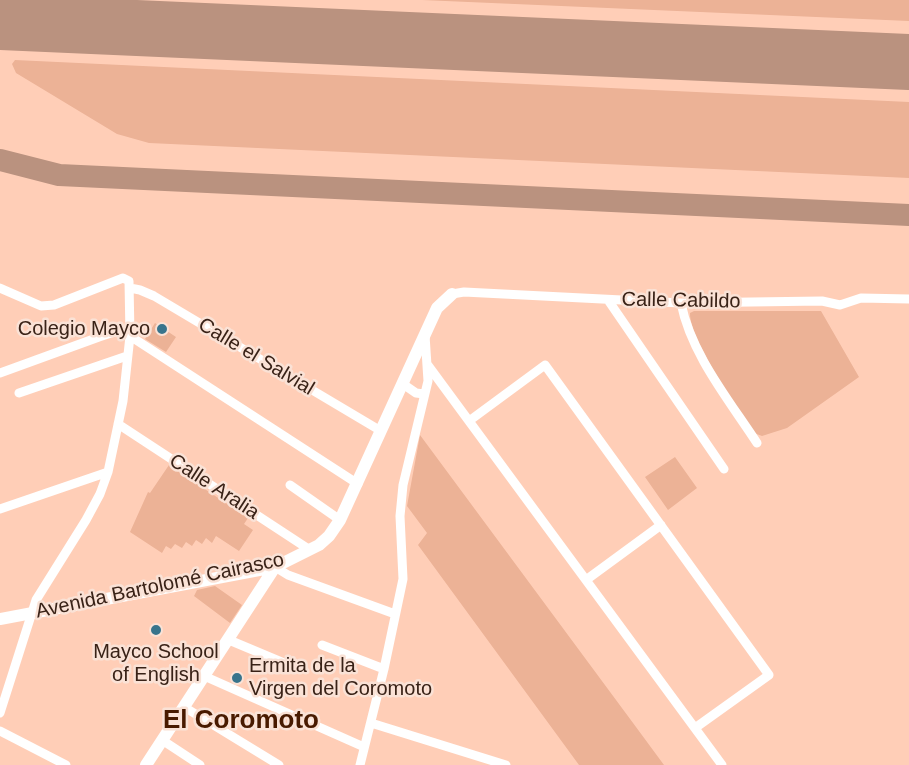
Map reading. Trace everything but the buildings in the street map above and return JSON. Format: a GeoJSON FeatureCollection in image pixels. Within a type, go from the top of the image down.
{"type":"FeatureCollection","features":[{"type":"Feature","properties":{"kind":"street"},"geometry":{"type":"LineString","coordinates":[[0,288],[41,306],[54,305],[123,278],[129,285],[130,334],[118,424],[108,472],[100,494],[36,600],[0,713]]}},
{"type":"Feature","properties":{"kind":"street","name":"Calle el Salvial"},"geometry":{"type":"LineString","coordinates":[[129,285],[154,296],[381,431]]}},
{"type":"Feature","properties":{"kind":"street","name":"Calle Cabildo"},"geometry":{"type":"LineString","coordinates":[[452,294],[464,292],[681,303],[822,301],[840,305],[861,298],[909,298]]}},
{"type":"Feature","properties":{"kind":"street","name":"Avenida Bartolomé Cairasco"},"geometry":{"type":"LineString","coordinates":[[0,619],[275,567],[309,550],[329,536],[340,520],[358,484],[437,308],[452,294]]}},
{"type":"Feature","properties":{"kind":"street"},"geometry":{"type":"LineString","coordinates":[[608,300],[724,469]]}},
{"type":"Feature","properties":{"kind":"street"},"geometry":{"type":"LineString","coordinates":[[681,303],[690,332],[708,369],[757,443]]}},
{"type":"Feature","properties":{"kind":"street"},"geometry":{"type":"LineString","coordinates":[[0,373],[106,334],[114,332],[130,334],[358,484]]}},
{"type":"Feature","properties":{"kind":"street"},"geometry":{"type":"LineString","coordinates":[[360,765],[403,579],[400,516],[403,485],[428,381],[425,334]]}},
{"type":"Feature","properties":{"kind":"street"},"geometry":{"type":"LineString","coordinates":[[19,393],[128,356]]}},
{"type":"Feature","properties":{"kind":"street"},"geometry":{"type":"LineString","coordinates":[[427,364],[722,765]]}},
{"type":"Feature","properties":{"kind":"street"},"geometry":{"type":"LineString","coordinates":[[469,421],[545,365],[769,675],[695,728]]}},
{"type":"Feature","properties":{"kind":"street"},"geometry":{"type":"LineString","coordinates":[[409,370],[421,371],[428,381]]}},
{"type":"Feature","properties":{"kind":"street"},"geometry":{"type":"LineString","coordinates":[[428,381],[439,381]]}},
{"type":"Feature","properties":{"kind":"street"},"geometry":{"type":"LineString","coordinates":[[402,384],[416,393],[424,394]]}},
{"type":"Feature","properties":{"kind":"street","name":"Calle Aralia"},"geometry":{"type":"LineString","coordinates":[[118,424],[309,550]]}},
{"type":"Feature","properties":{"kind":"street"},"geometry":{"type":"LineString","coordinates":[[0,509],[108,472]]}},
{"type":"Feature","properties":{"kind":"street"},"geometry":{"type":"LineString","coordinates":[[290,485],[340,520]]}},
{"type":"Feature","properties":{"kind":"street"},"geometry":{"type":"LineString","coordinates":[[586,580],[661,525]]}},
{"type":"Feature","properties":{"kind":"street"},"geometry":{"type":"LineString","coordinates":[[146,765],[275,567],[288,575],[395,614]]}},
{"type":"Feature","properties":{"kind":"street"},"geometry":{"type":"LineString","coordinates":[[229,640],[291,666]]}},
{"type":"Feature","properties":{"kind":"street"},"geometry":{"type":"LineString","coordinates":[[322,645],[384,669]]}},
{"type":"Feature","properties":{"kind":"street"},"geometry":{"type":"LineString","coordinates":[[204,676],[364,747]]}},
{"type":"Feature","properties":{"kind":"street"},"geometry":{"type":"LineString","coordinates":[[184,708],[279,765]]}},
{"type":"Feature","properties":{"kind":"street"},"geometry":{"type":"LineString","coordinates":[[371,723],[506,765]]}},
{"type":"Feature","properties":{"kind":"street"},"geometry":{"type":"LineString","coordinates":[[0,731],[66,765]]}},
{"type":"Feature","properties":{"kind":"street"},"geometry":{"type":"LineString","coordinates":[[162,740],[200,765]]}},
{"type":"Feature","properties":{"kind":"shaded area"},"geometry":{"type":"Polygon","coordinates":[[[422,0],[909,0],[909,21],[422,0]]]}},
{"type":"Feature","properties":{"kind":"shaded area"},"geometry":{"type":"Polygon","coordinates":[[[15,60],[909,102],[909,178],[149,143],[117,134],[16,73],[12,64],[15,60]]]}},
{"type":"Feature","properties":{"kind":"shaded area"},"geometry":{"type":"Polygon","coordinates":[[[694,311],[821,311],[859,377],[787,428],[762,436],[754,433],[697,339],[690,313],[694,311]]]}},
{"type":"Feature","properties":{"kind":"shaded area"},"geometry":{"type":"Polygon","coordinates":[[[155,323],[176,337],[166,352],[145,339],[155,323]]]}},
{"type":"Feature","properties":{"kind":"shaded area"},"geometry":{"type":"Polygon","coordinates":[[[420,435],[664,765],[579,765],[418,545],[427,533],[407,506],[420,435]]]}},
{"type":"Feature","properties":{"kind":"shaded area"},"geometry":{"type":"Polygon","coordinates":[[[675,457],[697,488],[668,510],[645,477],[675,457]]]}},
{"type":"Feature","properties":{"kind":"shaded area"},"geometry":{"type":"Polygon","coordinates":[[[169,465],[248,518],[244,524],[253,530],[239,551],[216,536],[212,543],[206,538],[202,544],[196,540],[192,546],[186,542],[182,548],[175,544],[171,549],[166,546],[162,553],[130,532],[148,492],[150,493],[169,465]]]}},
{"type":"Feature","properties":{"kind":"shaded area"},"geometry":{"type":"Polygon","coordinates":[[[215,586],[242,605],[230,623],[194,596],[197,590],[215,586]]]}},
{"type":"Feature","properties":{"kind":"taxiway"},"geometry":{"type":"LineString","coordinates":[[0,160],[59,175],[909,215]]}},
{"type":"Feature","properties":{"kind":"runway"},"geometry":{"type":"LineString","coordinates":[[0,22],[909,62]]}},
{"type":"Feature","properties":{"kind":"place","name":"Colegio Mayco"},"geometry":{"type":"Point","coordinates":[162,329]}},
{"type":"Feature","properties":{"kind":"place","name":"Mayco School of English"},"geometry":{"type":"Point","coordinates":[156,630]}},
{"type":"Feature","properties":{"kind":"place","name":"Ermita de la Virgen del Coromoto"},"geometry":{"type":"Point","coordinates":[237,678]}},
{"type":"Feature","properties":{"kind":"district","name":"El Coromoto"},"geometry":{"type":"Point","coordinates":[241,721]}}]}
